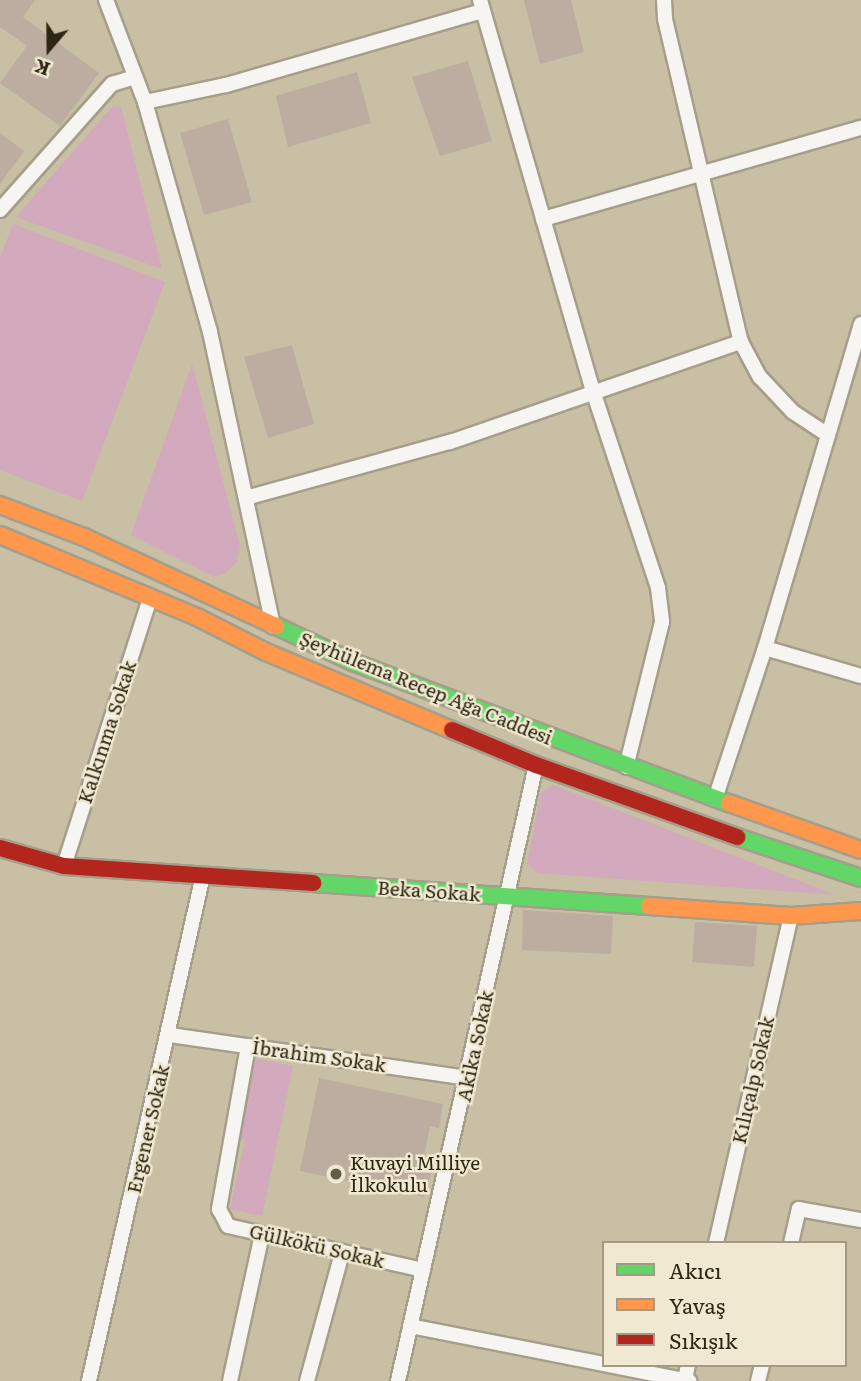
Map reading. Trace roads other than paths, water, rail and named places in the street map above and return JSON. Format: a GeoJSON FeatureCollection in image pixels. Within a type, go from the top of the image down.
{"type":"FeatureCollection","features":[{"type":"Feature","properties":{"kind":"street"},"geometry":{"type":"LineString","coordinates":[[106,0],[145,102],[210,332],[273,626]]}},
{"type":"Feature","properties":{"kind":"street"},"geometry":{"type":"LineString","coordinates":[[664,0],[665,19],[741,342],[768,386],[793,412],[828,435]]}},
{"type":"Feature","properties":{"kind":"street"},"geometry":{"type":"LineString","coordinates":[[145,102],[226,85],[481,5],[594,394],[658,588],[662,622],[626,766]]}},
{"type":"Feature","properties":{"kind":"street"},"geometry":{"type":"LineString","coordinates":[[0,210],[112,84],[135,77]]}},
{"type":"Feature","properties":{"kind":"street"},"geometry":{"type":"LineString","coordinates":[[543,219],[702,176],[861,128]]}},
{"type":"Feature","properties":{"kind":"street"},"geometry":{"type":"LineString","coordinates":[[715,799],[765,649],[861,324]]}},
{"type":"Feature","properties":{"kind":"street"},"geometry":{"type":"LineString","coordinates":[[246,498],[450,442],[741,342]]}},
{"type":"Feature","properties":{"kind":"street","name":"Şeyhülema Recep Ağa Caddesi"},"geometry":{"type":"LineString","coordinates":[[0,505],[84,537],[353,662],[715,799],[861,850]]}},
{"type":"Feature","properties":{"kind":"street","name":"Şeyhülema Recep Ağa Caddesi"},"geometry":{"type":"LineString","coordinates":[[0,535],[197,617],[265,652],[536,765],[814,864],[861,878]]}},
{"type":"Feature","properties":{"kind":"street","name":"Kalkınma Sokak"},"geometry":{"type":"LineString","coordinates":[[64,866],[150,598]]}},
{"type":"Feature","properties":{"kind":"street"},"geometry":{"type":"LineString","coordinates":[[765,649],[861,676]]}},
{"type":"Feature","properties":{"kind":"street","name":"Akika Sokak"},"geometry":{"type":"LineString","coordinates":[[398,1381],[536,765]]}},
{"type":"Feature","properties":{"kind":"street","name":"Beka Sokak"},"geometry":{"type":"LineString","coordinates":[[0,848],[64,866],[791,916],[861,911]]}},
{"type":"Feature","properties":{"kind":"street","name":"Ergener Sokak"},"geometry":{"type":"LineString","coordinates":[[89,1381],[170,1035],[203,876]]}},
{"type":"Feature","properties":{"kind":"street","name":"Kılıçalp Sokak"},"geometry":{"type":"LineString","coordinates":[[716,1241],[791,916]]}},
{"type":"Feature","properties":{"kind":"street","name":"İbrahim Sokak"},"geometry":{"type":"LineString","coordinates":[[170,1035],[468,1078]]}},
{"type":"Feature","properties":{"kind":"street","name":"Gülkökü Sokak"},"geometry":{"type":"LineString","coordinates":[[248,1046],[219,1209],[228,1226],[423,1270]]}},
{"type":"Feature","properties":{"kind":"street"},"geometry":{"type":"LineString","coordinates":[[791,1241],[799,1209],[861,1220]]}},
{"type":"Feature","properties":{"kind":"street"},"geometry":{"type":"LineString","coordinates":[[230,1381],[262,1234]]}},
{"type":"Feature","properties":{"kind":"street"},"geometry":{"type":"LineString","coordinates":[[307,1381],[342,1252]]}},
{"type":"Feature","properties":{"kind":"street"},"geometry":{"type":"LineString","coordinates":[[411,1326],[602,1364]]}},
{"type":"Feature","properties":{"kind":"street"},"geometry":{"type":"LineString","coordinates":[[616,1367],[687,1381]]}},
{"type":"Feature","properties":{"kind":"place","name":"Kuvayi Milliye İlkokulu"},"geometry":{"type":"Point","coordinates":[336,1174]}}]}
